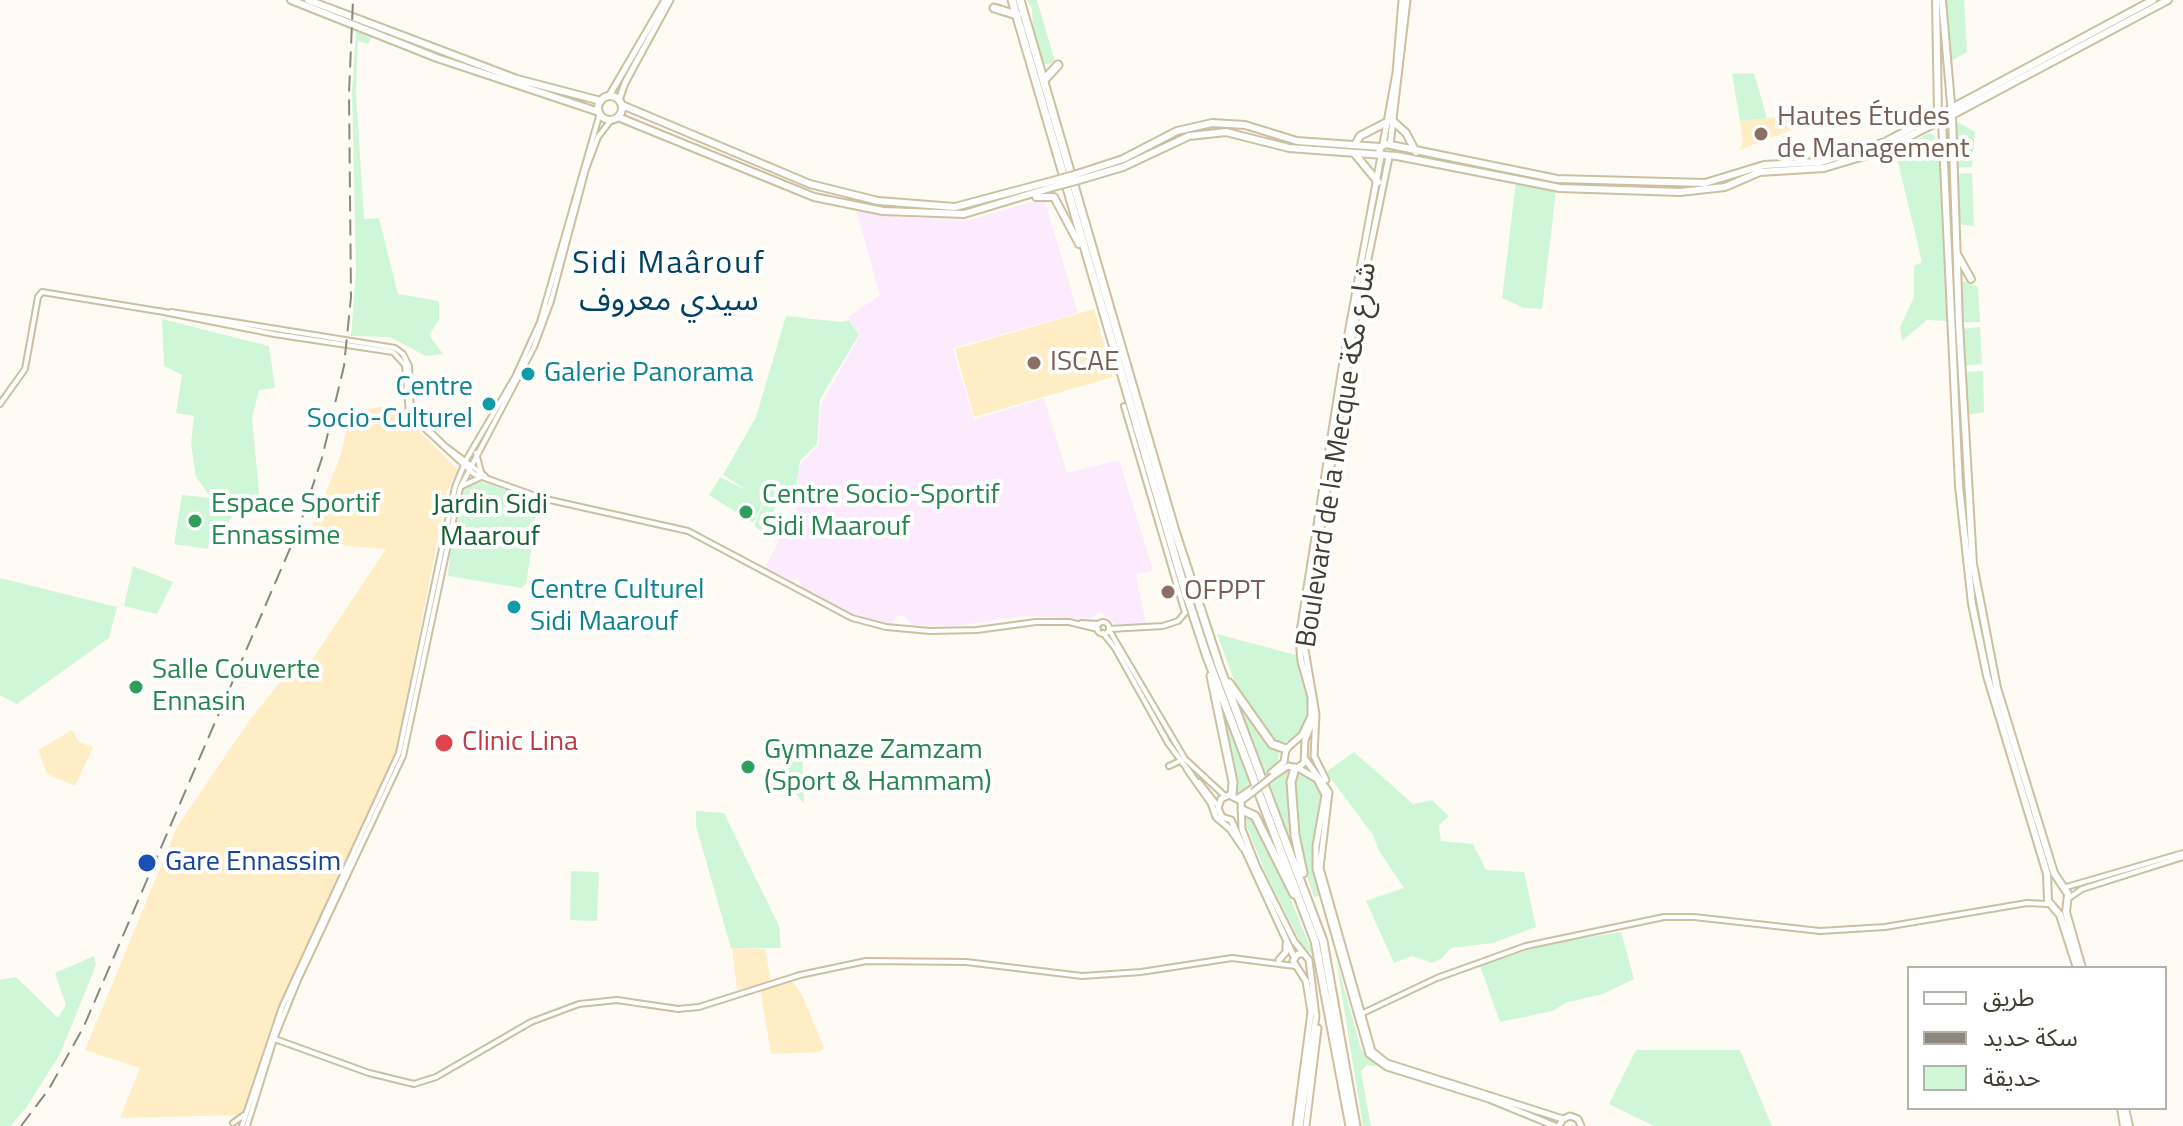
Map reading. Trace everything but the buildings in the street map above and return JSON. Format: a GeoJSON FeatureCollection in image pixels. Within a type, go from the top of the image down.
{"type":"FeatureCollection","features":[{"type":"Feature","properties":{"kind":"highway"},"geometry":{"type":"LineString","coordinates":[[1015,1],[1007,7],[993,6],[1017,15]]}},
{"type":"Feature","properties":{"kind":"highway"},"geometry":{"type":"LineString","coordinates":[[1015,1],[1141,447],[1206,654],[1308,917],[1325,982],[1350,1126]]}},
{"type":"Feature","properties":{"kind":"highway"},"geometry":{"type":"LineString","coordinates":[[1015,1],[1044,80],[1167,505],[1220,668],[1304,887],[1327,958],[1358,1126]]}},
{"type":"Feature","properties":{"kind":"highway"},"geometry":{"type":"LineString","coordinates":[[1039,64],[1058,63],[1044,80]]}},
{"type":"Feature","properties":{"kind":"highway"},"geometry":{"type":"LineString","coordinates":[[1070,193],[1079,244],[1124,406],[1141,447]]}},
{"type":"Feature","properties":{"kind":"highway"},"geometry":{"type":"LineString","coordinates":[[1206,654],[1236,803],[1255,816],[1308,917]]}},
{"type":"Feature","properties":{"kind":"highway"},"geometry":{"type":"LineString","coordinates":[[1220,668],[1271,743],[1289,747]]}},
{"type":"Feature","properties":{"kind":"highway"},"geometry":{"type":"LineString","coordinates":[[1291,766],[1295,835],[1304,887]]}},
{"type":"Feature","properties":{"kind":"main road"},"geometry":{"type":"LineString","coordinates":[[291,0],[437,58],[600,112],[814,197],[915,214],[959,214],[1024,197],[1057,183]]}},
{"type":"Feature","properties":{"kind":"main road"},"geometry":{"type":"LineString","coordinates":[[308,0],[517,79],[601,101],[609,96],[668,0]]}},
{"type":"Feature","properties":{"kind":"main road"},"geometry":{"type":"LineString","coordinates":[[615,118],[625,83],[668,0]]}},
{"type":"Feature","properties":{"kind":"main road","name":"Boulevard de la Mecque شارع مكة"},"geometry":{"type":"LineString","coordinates":[[1305,759],[1305,740],[1316,714],[1303,638],[1391,121],[1404,0]]}},
{"type":"Feature","properties":{"kind":"main road"},"geometry":{"type":"LineString","coordinates":[[1939,0],[1948,90],[1942,143],[1958,462],[1968,575],[1987,676],[2052,906],[2079,966]]}},
{"type":"Feature","properties":{"kind":"main road"},"geometry":{"type":"LineString","coordinates":[[1939,0],[1970,531],[1979,605],[1997,688],[2054,873],[2067,901],[2080,966]]}},
{"type":"Feature","properties":{"kind":"main road"},"geometry":{"type":"LineString","coordinates":[[1078,177],[1123,159],[1177,131],[1202,124],[1238,124],[1290,140],[1355,145],[1560,188],[1680,192],[1725,187],[1760,172],[1824,168],[1881,151],[1919,132],[1967,99],[2153,0]]}},
{"type":"Feature","properties":{"kind":"main road"},"geometry":{"type":"LineString","coordinates":[[609,96],[810,184],[873,200],[955,207],[1123,167],[1178,140],[1213,132],[1248,135],[1294,149],[1354,153],[1416,152],[1557,179],[1705,183],[1764,165],[1821,162],[1885,142],[2168,0]]}},
{"type":"Feature","properties":{"kind":"main road"},"geometry":{"type":"LineString","coordinates":[[1948,90],[1954,98],[1967,99]]}},
{"type":"Feature","properties":{"kind":"main road"},"geometry":{"type":"LineString","coordinates":[[600,112],[601,101]]}},
{"type":"Feature","properties":{"kind":"main road"},"geometry":{"type":"LineString","coordinates":[[1355,145],[1360,136],[1391,121],[1406,133],[1416,152]]}},
{"type":"Feature","properties":{"kind":"main road"},"geometry":{"type":"LineString","coordinates":[[1919,132],[1935,131],[1942,143]]}},
{"type":"Feature","properties":{"kind":"main road","name":"Boulevard de la Mecque شارع مكة"},"geometry":{"type":"LineString","coordinates":[[1289,747],[1302,735],[1312,710],[1299,638],[1344,355],[1386,151]]}},
{"type":"Feature","properties":{"kind":"main road"},"geometry":{"type":"LineString","coordinates":[[1354,153],[1378,182]]}},
{"type":"Feature","properties":{"kind":"main road"},"geometry":{"type":"LineString","coordinates":[[1024,197],[1054,197],[1079,244]]}},
{"type":"Feature","properties":{"kind":"main road"},"geometry":{"type":"LineString","coordinates":[[1956,251],[1971,278],[1957,286]]}},
{"type":"Feature","properties":{"kind":"main road"},"geometry":{"type":"LineString","coordinates":[[1316,714],[1314,756],[1328,785],[1329,796],[1320,844],[1320,868],[1367,1051],[1380,1064],[1541,1118],[1554,1126],[1573,1116],[1582,1125]]}},
{"type":"Feature","properties":{"kind":"main road"},"geometry":{"type":"LineString","coordinates":[[1291,766],[1289,747],[1305,752]]}},
{"type":"Feature","properties":{"kind":"main road"},"geometry":{"type":"LineString","coordinates":[[1231,820],[1222,817],[1218,806],[1236,803],[1272,775],[1305,759],[1326,786],[1329,796]]}},
{"type":"Feature","properties":{"kind":"main road"},"geometry":{"type":"LineString","coordinates":[[1291,766],[1309,772],[1324,791],[1325,807],[1315,852],[1316,869],[1369,1047],[1383,1061],[1563,1119]]}},
{"type":"Feature","properties":{"kind":"main road"},"geometry":{"type":"LineString","coordinates":[[1187,769],[1210,802],[1216,817],[1244,849]]}},
{"type":"Feature","properties":{"kind":"main road"},"geometry":{"type":"LineString","coordinates":[[1236,803],[1231,820],[1308,987],[1311,1020],[1301,1126]]}},
{"type":"Feature","properties":{"kind":"main road"},"geometry":{"type":"LineString","coordinates":[[1236,803],[1272,899],[1305,954],[1316,998],[1301,1126]]}},
{"type":"Feature","properties":{"kind":"main road"},"geometry":{"type":"LineString","coordinates":[[2049,891],[2063,887]]}},
{"type":"Feature","properties":{"kind":"main road"},"geometry":{"type":"LineString","coordinates":[[2052,906],[2067,901]]}},
{"type":"Feature","properties":{"kind":"main road"},"geometry":{"type":"LineString","coordinates":[[1279,960],[1287,950],[1285,936]]}},
{"type":"Feature","properties":{"kind":"main road"},"geometry":{"type":"LineString","coordinates":[[1296,963],[1305,954]]}},
{"type":"Feature","properties":{"kind":"main road"},"geometry":{"type":"LineString","coordinates":[[1296,963],[1308,965]]}},
{"type":"Feature","properties":{"kind":"street"},"geometry":{"type":"LineString","coordinates":[[244,1126],[272,1038],[389,782],[403,738],[452,506],[465,468],[515,377],[540,322],[600,112]]}},
{"type":"Feature","properties":{"kind":"street"},"geometry":{"type":"LineString","coordinates":[[481,476],[473,452],[537,338],[551,301],[586,169],[598,137],[615,118]]}},
{"type":"Feature","properties":{"kind":"street"},"geometry":{"type":"LineString","coordinates":[[0,404],[25,369],[38,297],[42,292],[395,348],[403,354],[409,366],[411,413],[481,476]]}},
{"type":"Feature","properties":{"kind":"street"},"geometry":{"type":"LineString","coordinates":[[159,311],[274,334],[393,352],[405,365],[409,414],[465,468],[541,498],[688,531],[843,613],[868,623],[938,631],[1036,622],[1118,629],[1173,623],[1185,613],[1124,406]]}},
{"type":"Feature","properties":{"kind":"street"},"geometry":{"type":"LineString","coordinates":[[457,455],[473,452]]}},
{"type":"Feature","properties":{"kind":"street"},"geometry":{"type":"LineString","coordinates":[[452,506],[465,468]]}},
{"type":"Feature","properties":{"kind":"street"},"geometry":{"type":"LineString","coordinates":[[460,488],[481,476]]}},
{"type":"Feature","properties":{"kind":"street"},"geometry":{"type":"LineString","coordinates":[[1098,626],[1115,648],[1180,761],[1218,806]]}},
{"type":"Feature","properties":{"kind":"street"},"geometry":{"type":"LineString","coordinates":[[1103,633],[1109,628]]}},
{"type":"Feature","properties":{"kind":"street"},"geometry":{"type":"LineString","coordinates":[[1109,628],[1185,759],[1236,803]]}},
{"type":"Feature","properties":{"kind":"street"},"geometry":{"type":"LineString","coordinates":[[1169,766],[1180,761]]}},
{"type":"Feature","properties":{"kind":"street"},"geometry":{"type":"LineString","coordinates":[[2063,887],[2183,855]]}},
{"type":"Feature","properties":{"kind":"street"},"geometry":{"type":"LineString","coordinates":[[2067,901],[2082,889],[2183,855]]}},
{"type":"Feature","properties":{"kind":"street"},"geometry":{"type":"LineString","coordinates":[[1358,1016],[1437,978],[1526,946],[1644,920],[1683,916],[1798,930],[1851,930],[1945,919],[2027,903],[2049,891]]}},
{"type":"Feature","properties":{"kind":"street"},"geometry":{"type":"LineString","coordinates":[[2027,903],[2052,906]]}},
{"type":"Feature","properties":{"kind":"street"},"geometry":{"type":"LineString","coordinates":[[272,1038],[369,1073],[414,1084],[436,1077],[531,1022],[579,1004],[617,1000],[678,1009],[699,1007],[800,975],[854,963],[928,959],[1082,976],[1141,972],[1228,958],[1296,963]]}},
{"type":"Feature","properties":{"kind":"street"},"geometry":{"type":"LineString","coordinates":[[1271,961],[1296,963]]}},
{"type":"Feature","properties":{"kind":"street"},"geometry":{"type":"LineString","coordinates":[[244,1126],[272,1038]]}},
{"type":"Feature","properties":{"kind":"street"},"geometry":{"type":"LineString","coordinates":[[233,1123],[246,1114]]}},
{"type":"Feature","properties":{"kind":"shaded area","name":"Hautes Études de Management"},"geometry":{"type":"Polygon","coordinates":[[[1797,115],[1802,126],[1739,150],[1743,143],[1740,121],[1797,115]]]}},
{"type":"Feature","properties":{"kind":"shaded area"},"geometry":{"type":"Polygon","coordinates":[[[1044,198],[1078,313],[953,348],[974,420],[1044,398],[1067,473],[1119,460],[1153,570],[1136,575],[1146,623],[1117,625],[1101,612],[1087,619],[1021,616],[957,626],[913,625],[904,616],[898,616],[893,623],[877,622],[837,608],[806,592],[808,590],[804,591],[798,577],[790,580],[765,567],[799,504],[798,475],[801,464],[818,445],[821,404],[860,335],[848,317],[880,295],[856,210],[899,217],[970,220],[1044,198]]]}},
{"type":"Feature","properties":{"kind":"shaded area","name":"ISCAE"},"geometry":{"type":"Polygon","coordinates":[[[1094,309],[1113,377],[974,417],[955,349],[1094,309]]]}},
{"type":"Feature","properties":{"kind":"shaded area"},"geometry":{"type":"Polygon","coordinates":[[[388,406],[407,419],[458,470],[447,491],[397,748],[242,1115],[120,1118],[140,1068],[85,1050],[177,827],[249,721],[293,666],[304,672],[386,549],[326,544],[309,534],[341,455],[350,411],[388,406]]]}},
{"type":"Feature","properties":{"kind":"shaded area"},"geometry":{"type":"Polygon","coordinates":[[[72,730],[79,742],[93,747],[75,786],[47,774],[38,750],[72,730]]]}},
{"type":"Feature","properties":{"kind":"shaded area"},"geometry":{"type":"Polygon","coordinates":[[[732,948],[765,949],[771,981],[737,990],[732,948]]]}},
{"type":"Feature","properties":{"kind":"shaded area"},"geometry":{"type":"Polygon","coordinates":[[[791,978],[803,997],[824,1048],[819,1052],[771,1054],[760,989],[791,978]]]}},
{"type":"Feature","properties":{"kind":"green space"},"geometry":{"type":"Polygon","coordinates":[[[1027,0],[1037,0],[1055,61],[1050,64],[1044,64],[1034,40],[1032,9],[1027,0]]]}},
{"type":"Feature","properties":{"kind":"green space"},"geometry":{"type":"Polygon","coordinates":[[[1945,0],[1964,0],[1967,52],[1948,63],[1945,0]]]}},
{"type":"Feature","properties":{"kind":"green space"},"geometry":{"type":"Polygon","coordinates":[[[356,31],[373,36],[368,44],[358,41],[356,93],[364,219],[379,218],[398,294],[439,301],[439,320],[429,335],[443,354],[426,356],[390,337],[351,336],[356,271],[352,90],[356,31]]]}},
{"type":"Feature","properties":{"kind":"green space"},"geometry":{"type":"Polygon","coordinates":[[[1754,73],[1767,118],[1740,121],[1732,74],[1754,73]]]}},
{"type":"Feature","properties":{"kind":"green space"},"geometry":{"type":"Polygon","coordinates":[[[1958,122],[1975,132],[1972,167],[1955,168],[1954,131],[1958,122]]]}},
{"type":"Feature","properties":{"kind":"green space"},"geometry":{"type":"Polygon","coordinates":[[[1932,134],[1941,144],[1949,321],[1927,320],[1902,341],[1900,327],[1914,297],[1914,266],[1922,262],[1897,158],[1887,155],[1932,134]]]}},
{"type":"Feature","properties":{"kind":"green space"},"geometry":{"type":"Polygon","coordinates":[[[1972,173],[1974,226],[1957,224],[1956,174],[1972,173]]]}},
{"type":"Feature","properties":{"kind":"green space"},"geometry":{"type":"Polygon","coordinates":[[[1516,182],[1556,191],[1542,309],[1524,308],[1502,298],[1516,182]]]}},
{"type":"Feature","properties":{"kind":"green space"},"geometry":{"type":"Polygon","coordinates":[[[1964,281],[1978,287],[1980,322],[1961,322],[1958,286],[1964,281]]]}},
{"type":"Feature","properties":{"kind":"green space"},"geometry":{"type":"Polygon","coordinates":[[[786,316],[841,322],[849,320],[859,335],[820,399],[817,444],[800,461],[795,494],[782,495],[763,532],[754,526],[765,500],[753,523],[709,495],[720,477],[748,491],[723,475],[756,417],[786,316]]]}},
{"type":"Feature","properties":{"kind":"green space"},"geometry":{"type":"Polygon","coordinates":[[[162,319],[269,346],[275,388],[259,390],[252,418],[261,513],[236,510],[226,528],[212,523],[208,549],[174,544],[182,495],[211,498],[196,477],[191,443],[194,416],[176,413],[182,375],[164,366],[162,319]]]}},
{"type":"Feature","properties":{"kind":"green space"},"geometry":{"type":"Polygon","coordinates":[[[1980,327],[1982,364],[1963,366],[1961,329],[1980,327]]]}},
{"type":"Feature","properties":{"kind":"green space"},"geometry":{"type":"Polygon","coordinates":[[[1983,371],[1984,412],[1966,415],[1964,372],[1983,371]]]}},
{"type":"Feature","properties":{"kind":"green space","name":"Jardin Sidi Maarouf"},"geometry":{"type":"Polygon","coordinates":[[[480,481],[538,501],[535,521],[530,522],[528,542],[532,545],[526,584],[521,588],[448,576],[452,532],[463,489],[480,481]]]}},
{"type":"Feature","properties":{"kind":"green space"},"geometry":{"type":"Polygon","coordinates":[[[133,566],[173,582],[157,614],[124,606],[133,566]]]}},
{"type":"Feature","properties":{"kind":"green space"},"geometry":{"type":"Polygon","coordinates":[[[0,578],[117,607],[109,638],[17,704],[0,695],[0,578]]]}},
{"type":"Feature","properties":{"kind":"green space"},"geometry":{"type":"Polygon","coordinates":[[[1217,634],[1296,655],[1309,705],[1304,725],[1295,738],[1277,745],[1239,693],[1217,634]]]}},
{"type":"Feature","properties":{"kind":"green space"},"geometry":{"type":"Polygon","coordinates":[[[1215,686],[1253,786],[1244,793],[1236,792],[1215,686]]]}},
{"type":"Feature","properties":{"kind":"green space"},"geometry":{"type":"Polygon","coordinates":[[[1234,695],[1271,745],[1279,751],[1278,764],[1264,776],[1234,695]]]}},
{"type":"Feature","properties":{"kind":"green space"},"geometry":{"type":"Polygon","coordinates":[[[802,745],[803,803],[788,784],[785,747],[802,745]]]}},
{"type":"Feature","properties":{"kind":"green space"},"geometry":{"type":"Polygon","coordinates":[[[1354,752],[1413,804],[1432,800],[1449,816],[1439,825],[1441,841],[1473,844],[1486,870],[1524,872],[1536,927],[1493,943],[1451,948],[1432,963],[1412,956],[1394,963],[1366,901],[1404,888],[1379,851],[1373,835],[1326,772],[1354,752]]]}},
{"type":"Feature","properties":{"kind":"green space"},"geometry":{"type":"Polygon","coordinates":[[[1287,771],[1290,773],[1289,838],[1268,785],[1287,771]]]}},
{"type":"Feature","properties":{"kind":"green space"},"geometry":{"type":"Polygon","coordinates":[[[1302,773],[1313,780],[1322,797],[1312,848],[1319,896],[1314,897],[1297,843],[1293,780],[1295,775],[1302,773]]]}},
{"type":"Feature","properties":{"kind":"green space"},"geometry":{"type":"Polygon","coordinates":[[[696,811],[724,813],[779,926],[781,948],[731,948],[696,826],[696,811]]]}},
{"type":"Feature","properties":{"kind":"green space"},"geometry":{"type":"Polygon","coordinates":[[[1250,816],[1282,878],[1314,956],[1302,945],[1266,874],[1247,827],[1246,819],[1250,816]]]}},
{"type":"Feature","properties":{"kind":"green space"},"geometry":{"type":"Polygon","coordinates":[[[571,871],[599,872],[597,921],[570,920],[571,871]]]}},
{"type":"Feature","properties":{"kind":"green space"},"geometry":{"type":"Polygon","coordinates":[[[1621,932],[1634,979],[1603,994],[1568,1002],[1552,1011],[1500,1022],[1480,966],[1543,945],[1621,932]]]}},
{"type":"Feature","properties":{"kind":"green space"},"geometry":{"type":"Polygon","coordinates":[[[94,956],[96,965],[60,1054],[26,1108],[10,1126],[0,1126],[0,980],[16,977],[58,1018],[66,1005],[55,973],[94,956]]]}},
{"type":"Feature","properties":{"kind":"green space"},"geometry":{"type":"Polygon","coordinates":[[[1336,959],[1361,1049],[1377,1066],[1367,1065],[1361,1071],[1371,1126],[1363,1126],[1336,959]]]}},
{"type":"Feature","properties":{"kind":"green space"},"geometry":{"type":"Polygon","coordinates":[[[1636,1050],[1740,1050],[1772,1126],[1654,1126],[1609,1104],[1636,1050]]]}},
{"type":"Feature","properties":{"kind":"railway"},"geometry":{"type":"LineString","coordinates":[[21,1126],[49,1089],[84,1026],[298,530],[322,458],[344,366],[351,297],[349,93],[353,0]]}},
{"type":"Feature","properties":{"kind":"place","name":"Hautes Études de Management"},"geometry":{"type":"Point","coordinates":[1761,134]}},
{"type":"Feature","properties":{"kind":"place","name":"ISCAE"},"geometry":{"type":"Point","coordinates":[1034,363]}},
{"type":"Feature","properties":{"kind":"place","name":"Galerie Panorama"},"geometry":{"type":"Point","coordinates":[528,374]}},
{"type":"Feature","properties":{"kind":"place","name":"Centre Socio-Culturel"},"geometry":{"type":"Point","coordinates":[489,404]}},
{"type":"Feature","properties":{"kind":"place","name":"Centre Socio-Sportif Sidi Maarouf"},"geometry":{"type":"Point","coordinates":[746,512]}},
{"type":"Feature","properties":{"kind":"place","name":"Espace Sportif Ennassime"},"geometry":{"type":"Point","coordinates":[195,521]}},
{"type":"Feature","properties":{"kind":"place","name":"OFPPT"},"geometry":{"type":"Point","coordinates":[1168,592]}},
{"type":"Feature","properties":{"kind":"place","name":"Centre Culturel Sidi Maarouf"},"geometry":{"type":"Point","coordinates":[514,607]}},
{"type":"Feature","properties":{"kind":"place","name":"Salle Couverte Ennasin"},"geometry":{"type":"Point","coordinates":[136,687]}},
{"type":"Feature","properties":{"kind":"place","name":"Clinic Lina"},"geometry":{"type":"Point","coordinates":[444,743]}},
{"type":"Feature","properties":{"kind":"place","name":"Gymnaze Zamzam (Sport & Hammam)"},"geometry":{"type":"Point","coordinates":[748,767]}},
{"type":"Feature","properties":{"kind":"place","name":"Gare Ennassim"},"geometry":{"type":"Point","coordinates":[147,863]}},
{"type":"Feature","properties":{"kind":"district","name":"Sidi Maârouf سيدي معروف"},"geometry":{"type":"Point","coordinates":[669,284]}}]}
